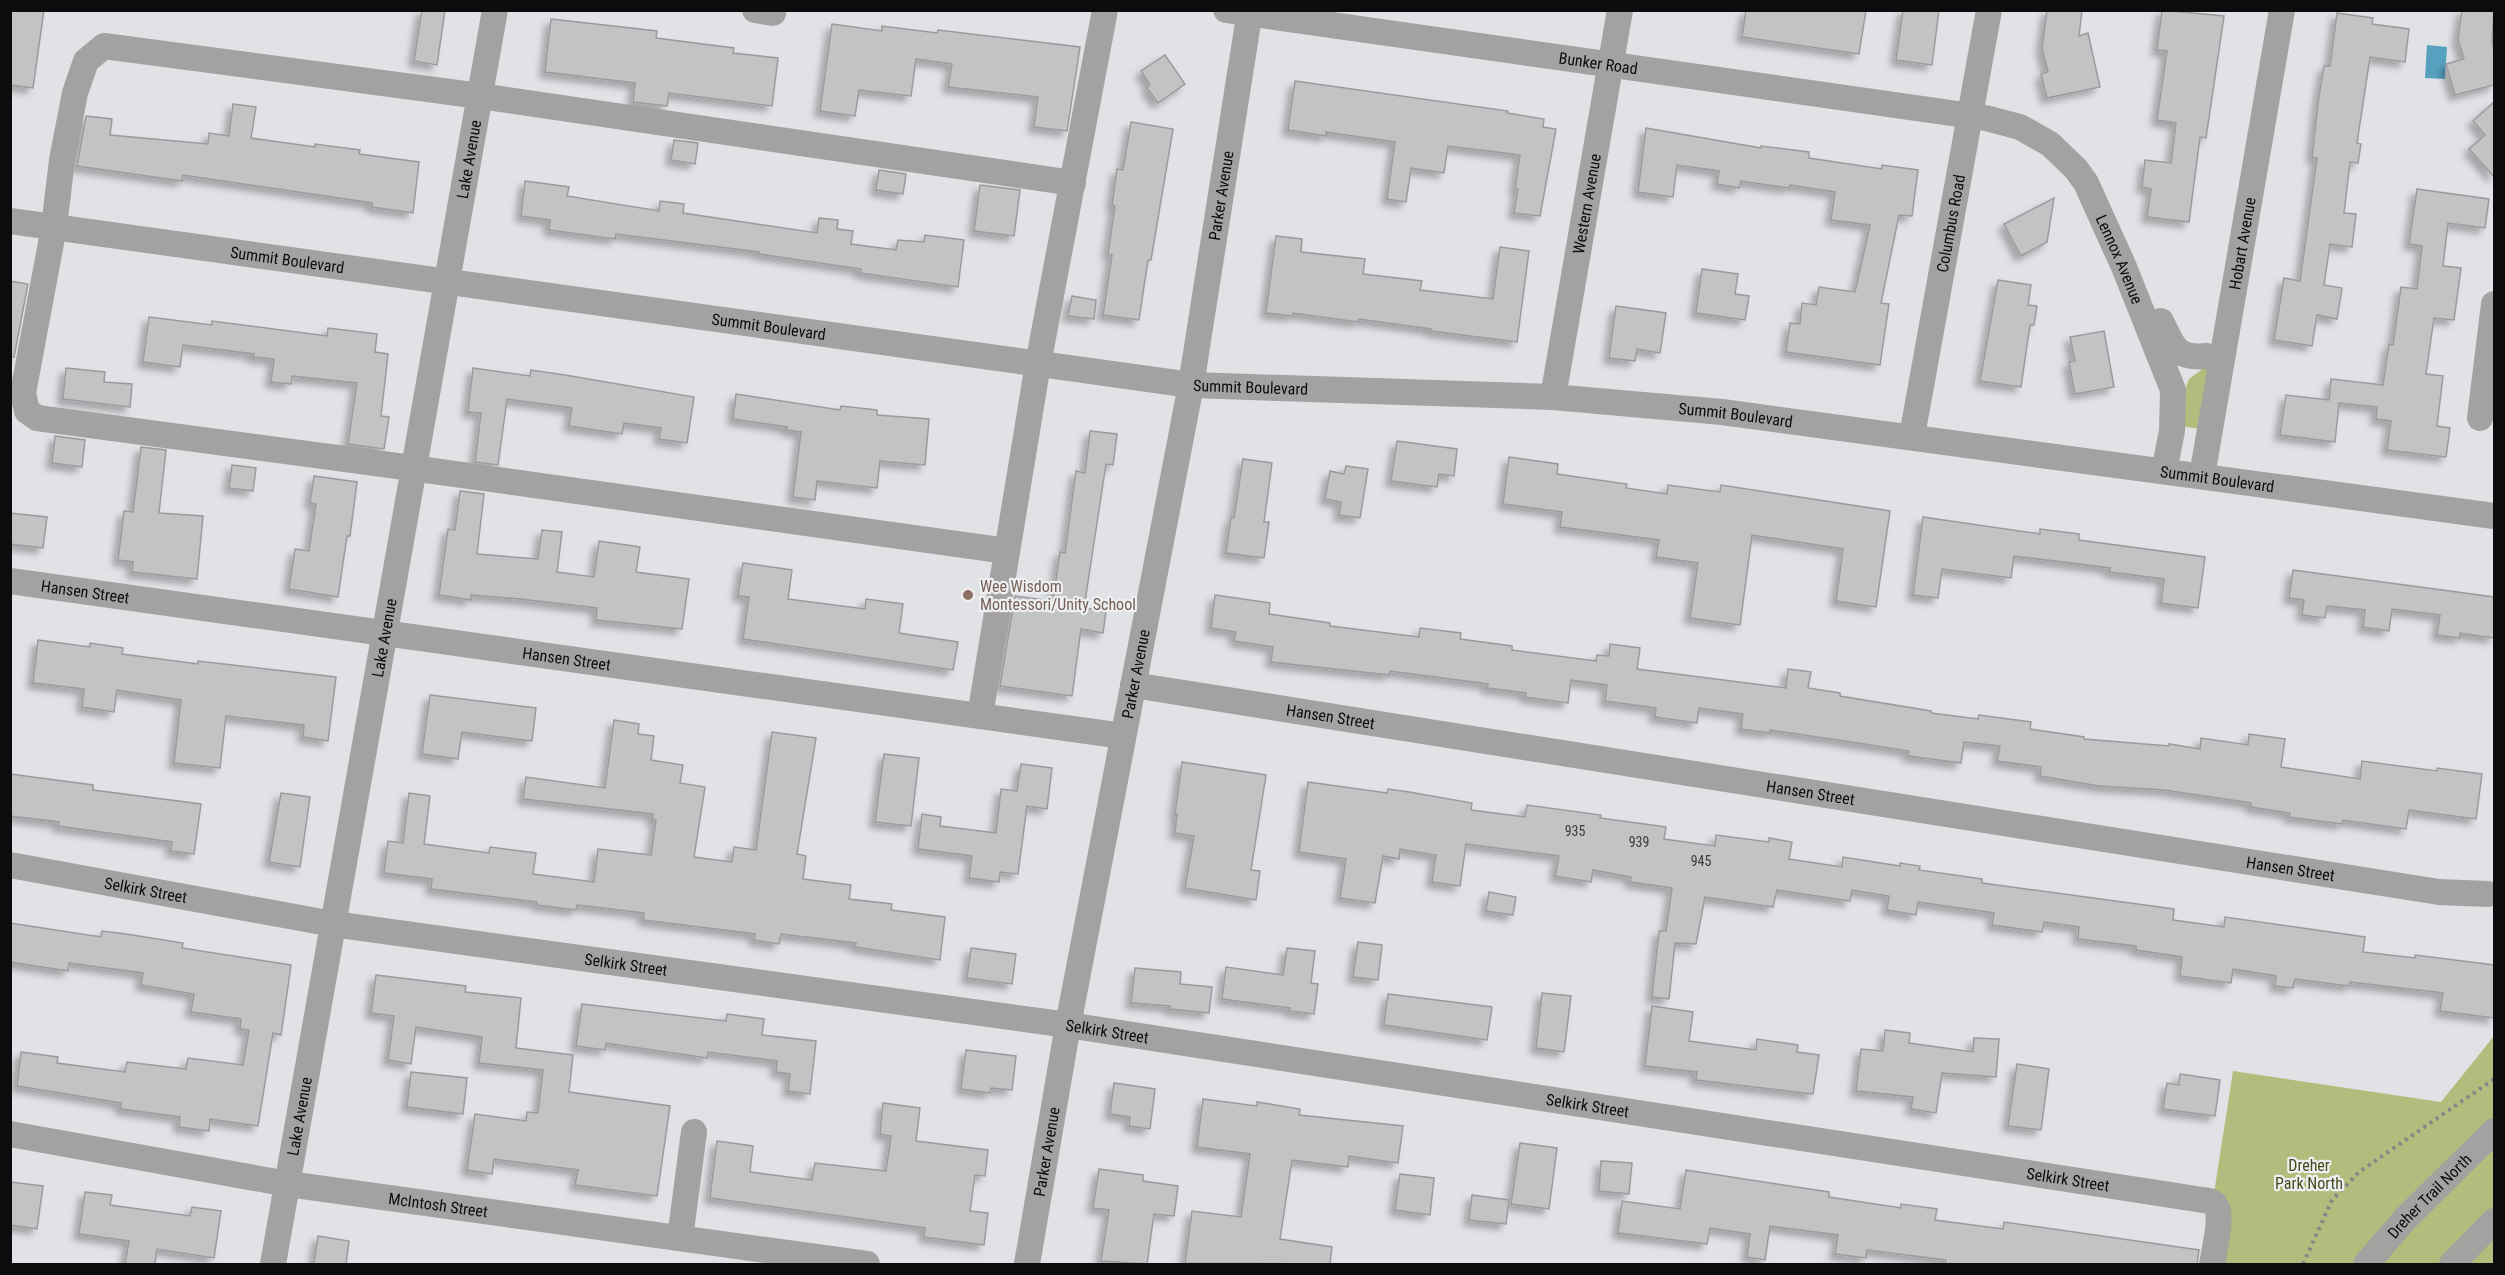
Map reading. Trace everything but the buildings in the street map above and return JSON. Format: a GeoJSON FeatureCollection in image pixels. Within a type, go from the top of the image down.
{"type":"FeatureCollection","features":[{"type":"Feature","properties":{"kind":"street","name":"Lake Avenue"},"geometry":{"type":"LineString","coordinates":[[273,1264],[495,10]]}},
{"type":"Feature","properties":{"kind":"street"},"geometry":{"type":"LineString","coordinates":[[980,716],[1038,364],[1105,10]]}},
{"type":"Feature","properties":{"kind":"street","name":"Western Avenue"},"geometry":{"type":"LineString","coordinates":[[1553,397],[1620,10]]}},
{"type":"Feature","properties":{"kind":"street","name":"Columbus Road"},"geometry":{"type":"LineString","coordinates":[[1912,436],[1989,10]]}},
{"type":"Feature","properties":{"kind":"street","name":"Hobart Avenue"},"geometry":{"type":"LineString","coordinates":[[2202,476],[2282,10]]}},
{"type":"Feature","properties":{"kind":"street","name":"Bunker Road"},"geometry":{"type":"LineString","coordinates":[[1242,12],[1970,116]]}},
{"type":"Feature","properties":{"kind":"street","name":"Parker Avenue"},"geometry":{"type":"LineString","coordinates":[[1027,1264],[1068,1025],[1191,385],[1242,12]]}},
{"type":"Feature","properties":{"kind":"street"},"geometry":{"type":"LineString","coordinates":[[1007,551],[37,418],[27,411],[23,393],[54,227],[62,160],[75,93],[86,61],[104,46],[480,96],[1072,183]]}},
{"type":"Feature","properties":{"kind":"street","name":"Lennox Avenue"},"geometry":{"type":"LineString","coordinates":[[1970,116],[2020,127],[2050,144],[2076,168],[2086,183],[2124,267],[2173,390],[2172,431],[2164,471]]}},
{"type":"Feature","properties":{"kind":"street","name":"Summit Boulevard"},"geometry":{"type":"LineString","coordinates":[[10,220],[1191,385],[1553,397],[1722,412],[2494,516]]}},
{"type":"Feature","properties":{"kind":"street"},"geometry":{"type":"LineString","coordinates":[[2124,267],[2152,302],[2175,350],[2187,356],[2207,356]]}},
{"type":"Feature","properties":{"kind":"street"},"geometry":{"type":"LineString","coordinates":[[2480,418],[2494,304]]}},
{"type":"Feature","properties":{"kind":"street"},"geometry":{"type":"LineString","coordinates":[[2173,390],[2177,376],[2183,370],[2207,356],[2228,314]]}},
{"type":"Feature","properties":{"kind":"street","name":"Hansen Street"},"geometry":{"type":"LineString","coordinates":[[10,581],[1123,736]]}},
{"type":"Feature","properties":{"kind":"street","name":"Hansen Street"},"geometry":{"type":"LineString","coordinates":[[1133,685],[2439,892],[2488,894]]}},
{"type":"Feature","properties":{"kind":"street","name":"Selkirk Street"},"geometry":{"type":"LineString","coordinates":[[10,865],[333,924],[1068,1025],[2203,1200],[2212,1202],[2218,1207],[2219,1216],[2212,1264]]}},
{"type":"Feature","properties":{"kind":"street","name":"Dreher Trail North"},"geometry":{"type":"LineString","coordinates":[[2366,1264],[2406,1218],[2494,1131]]}},
{"type":"Feature","properties":{"kind":"street"},"geometry":{"type":"LineString","coordinates":[[680,1238],[694,1132]]}},
{"type":"Feature","properties":{"kind":"street","name":"McIntosh Street"},"geometry":{"type":"LineString","coordinates":[[10,1134],[288,1184],[867,1264]]}},
{"type":"Feature","properties":{"kind":"street"},"geometry":{"type":"LineString","coordinates":[[2452,1264],[2494,1221]]}},
{"type":"Feature","properties":{"kind":"path"},"geometry":{"type":"LineString","coordinates":[[2303,1264],[2332,1200],[2359,1172],[2494,1078]]}},
{"type":"Feature","properties":{"kind":"green space"},"geometry":{"type":"Polygon","coordinates":[[[2212,362],[2202,429],[2180,426],[2184,392],[2189,379],[2212,362]]]}},
{"type":"Feature","properties":{"kind":"green space","name":"Dreher Park North"},"geometry":{"type":"Polygon","coordinates":[[[2494,1036],[2494,1264],[2203,1264],[2233,1071],[2441,1102],[2494,1036]]]}},
{"type":"Feature","properties":{"kind":"water"},"geometry":{"type":"Polygon","coordinates":[[[2427,45],[2447,47],[2445,79],[2425,78],[2427,45]]]}},
{"type":"Feature","properties":{"kind":"place","name":"Wee Wisdom Montessori/Unity School"},"geometry":{"type":"Point","coordinates":[968,595]}}]}
